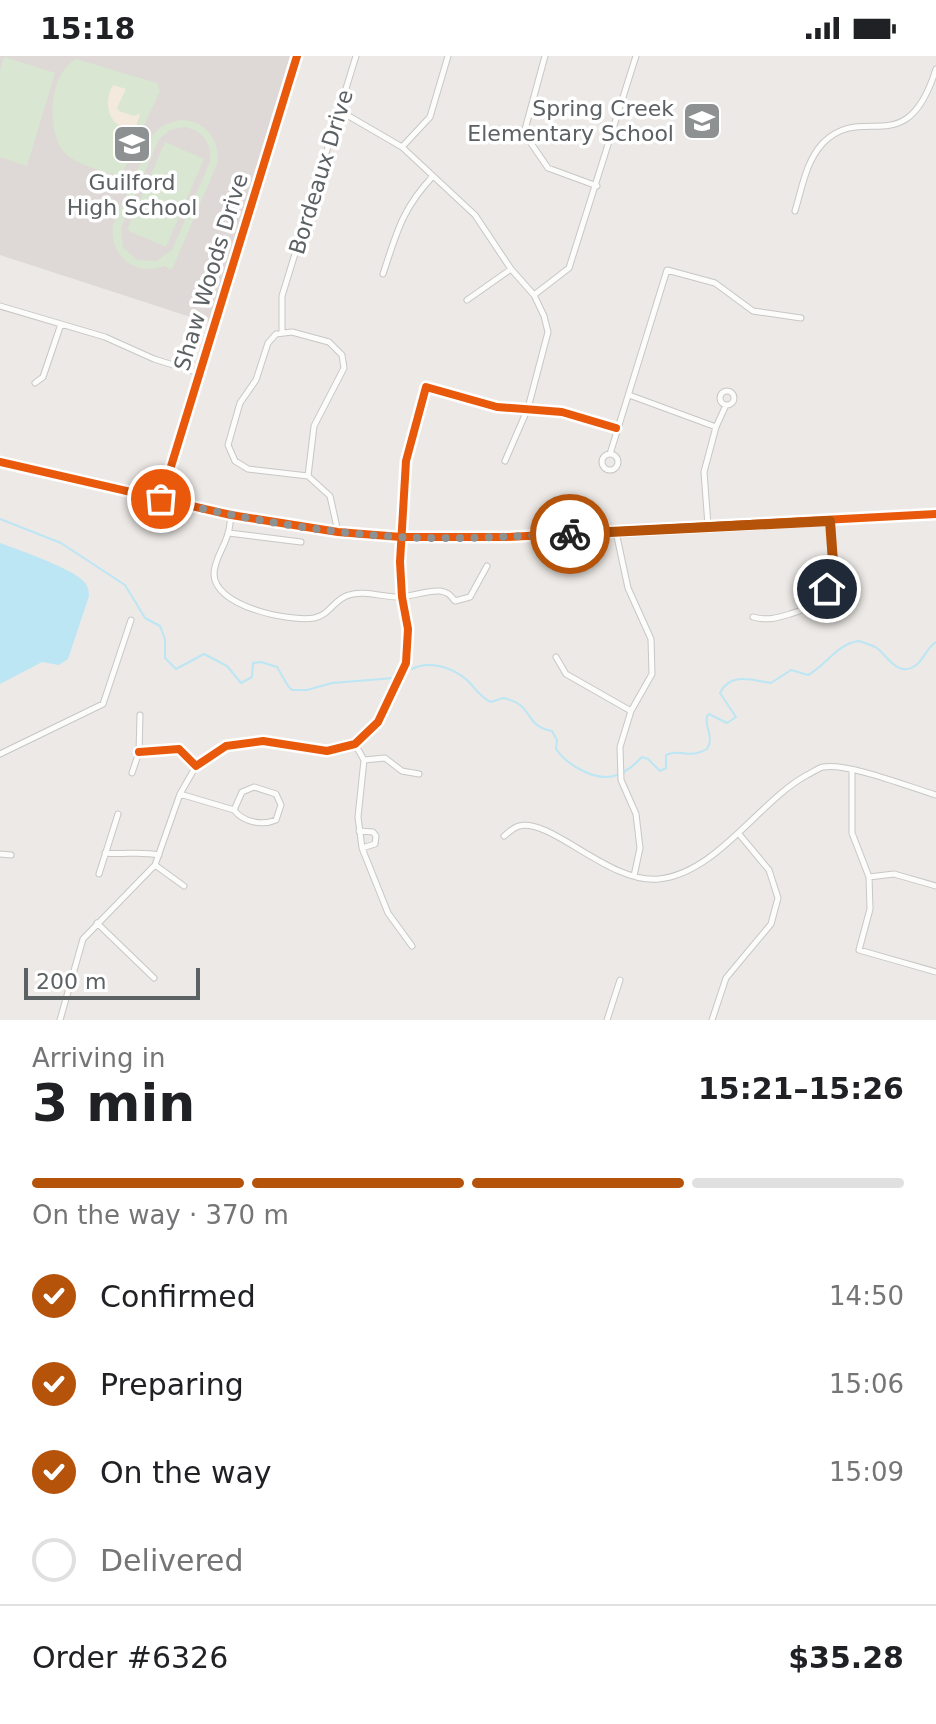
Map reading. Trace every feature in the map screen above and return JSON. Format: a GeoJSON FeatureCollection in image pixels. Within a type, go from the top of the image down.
{"type":"FeatureCollection","features":[{"type":"Feature","properties":{"kind":"street","name":"Shaw Woods Drive"},"geometry":{"type":"LineString","coordinates":[[161,499],[297,56]]}},
{"type":"Feature","properties":{"kind":"street","name":"Bordeaux Drive"},"geometry":{"type":"LineString","coordinates":[[282,333],[280,313],[285,288],[356,56]]}},
{"type":"Feature","properties":{"kind":"street"},"geometry":{"type":"LineString","coordinates":[[402,147],[430,117],[448,56]]}},
{"type":"Feature","properties":{"kind":"street"},"geometry":{"type":"LineString","coordinates":[[545,56],[524,133],[548,168],[597,186]]}},
{"type":"Feature","properties":{"kind":"street"},"geometry":{"type":"LineString","coordinates":[[534,295],[569,268],[636,56]]}},
{"type":"Feature","properties":{"kind":"street"},"geometry":{"type":"LineString","coordinates":[[795,211],[811,159],[824,142],[844,130],[879,128],[905,120],[924,101],[936,69]]}},
{"type":"Feature","properties":{"kind":"street"},"geometry":{"type":"LineString","coordinates":[[340,111],[402,147],[475,215],[511,269],[534,295],[544,316],[548,332],[528,408],[505,461]]}},
{"type":"Feature","properties":{"kind":"street"},"geometry":{"type":"LineString","coordinates":[[383,274],[401,217],[414,196],[433,176]]}},
{"type":"Feature","properties":{"kind":"street"},"geometry":{"type":"LineString","coordinates":[[467,300],[511,269]]}},
{"type":"Feature","properties":{"kind":"street"},"geometry":{"type":"LineString","coordinates":[[610,454],[667,270],[715,283],[753,311],[801,318]]}},
{"type":"Feature","properties":{"kind":"street"},"geometry":{"type":"LineString","coordinates":[[0,306],[105,337],[154,359],[199,373]]}},
{"type":"Feature","properties":{"kind":"street"},"geometry":{"type":"LineString","coordinates":[[35,383],[43,377],[61,324]]}},
{"type":"Feature","properties":{"kind":"street"},"geometry":{"type":"LineString","coordinates":[[308,476],[314,426],[344,368],[342,355],[329,342],[292,332],[276,334],[268,343],[256,380],[240,403],[228,445],[235,461],[248,469],[308,476],[330,496],[338,532]]}},
{"type":"Feature","properties":{"kind":"street"},"geometry":{"type":"LineString","coordinates":[[60,1020],[83,939],[155,865],[180,794],[196,766],[226,746],[263,741],[327,751],[355,744],[378,722],[406,663],[408,629],[402,597],[401,537],[406,461],[426,387],[497,407],[562,412],[616,428]]}},
{"type":"Feature","properties":{"kind":"street"},"geometry":{"type":"LineString","coordinates":[[629,395],[716,427]]}},
{"type":"Feature","properties":{"kind":"street"},"geometry":{"type":"LineString","coordinates":[[708,525],[704,472],[716,427],[726,405]]}},
{"type":"Feature","properties":{"kind":"street"},"geometry":{"type":"LineString","coordinates":[[0,462],[231,515],[338,532],[401,537],[506,537],[936,514]]}},
{"type":"Feature","properties":{"kind":"street"},"geometry":{"type":"LineString","coordinates":[[231,515],[229,533],[216,563],[216,586],[227,596],[277,617],[313,618],[328,613],[337,601],[349,594],[402,597],[437,591],[448,593],[455,601],[470,597],[487,566]]}},
{"type":"Feature","properties":{"kind":"street"},"geometry":{"type":"LineString","coordinates":[[753,617],[765,620],[788,615],[803,611],[818,601],[832,576],[830,521]]}},
{"type":"Feature","properties":{"kind":"street"},"geometry":{"type":"LineString","coordinates":[[616,532],[628,588],[651,639],[652,674],[631,711],[620,747],[621,778],[636,814],[640,848],[634,876]]}},
{"type":"Feature","properties":{"kind":"street"},"geometry":{"type":"LineString","coordinates":[[229,533],[301,542]]}},
{"type":"Feature","properties":{"kind":"street"},"geometry":{"type":"LineString","coordinates":[[0,754],[103,704],[131,620]]}},
{"type":"Feature","properties":{"kind":"street"},"geometry":{"type":"LineString","coordinates":[[556,657],[566,674],[631,711]]}},
{"type":"Feature","properties":{"kind":"street"},"geometry":{"type":"LineString","coordinates":[[132,773],[139,752],[140,715]]}},
{"type":"Feature","properties":{"kind":"street"},"geometry":{"type":"LineString","coordinates":[[355,744],[364,760],[358,817],[362,848],[388,913],[412,946]]}},
{"type":"Feature","properties":{"kind":"street"},"geometry":{"type":"LineString","coordinates":[[139,752],[179,749],[196,766]]}},
{"type":"Feature","properties":{"kind":"street"},"geometry":{"type":"LineString","coordinates":[[364,760],[385,758],[402,771],[419,774]]}},
{"type":"Feature","properties":{"kind":"street"},"geometry":{"type":"LineString","coordinates":[[504,836],[518,826],[540,827],[614,871],[658,879],[689,870],[739,834],[791,784],[822,767],[852,770],[936,795]]}},
{"type":"Feature","properties":{"kind":"street"},"geometry":{"type":"LineString","coordinates":[[852,770],[852,833],[869,877],[870,909],[859,950],[936,972]]}},
{"type":"Feature","properties":{"kind":"street"},"geometry":{"type":"LineString","coordinates":[[180,794],[234,810],[244,818],[269,823],[276,820],[281,805],[276,794],[254,787],[242,792],[234,810]]}},
{"type":"Feature","properties":{"kind":"street"},"geometry":{"type":"LineString","coordinates":[[99,874],[118,814]]}},
{"type":"Feature","properties":{"kind":"street"},"geometry":{"type":"LineString","coordinates":[[359,831],[373,832],[376,836],[375,844],[362,848]]}},
{"type":"Feature","properties":{"kind":"street"},"geometry":{"type":"LineString","coordinates":[[712,1020],[726,978],[771,924],[778,898],[769,870],[739,834]]}},
{"type":"Feature","properties":{"kind":"street"},"geometry":{"type":"LineString","coordinates":[[105,853],[123,855],[141,851],[159,855]]}},
{"type":"Feature","properties":{"kind":"street"},"geometry":{"type":"LineString","coordinates":[[0,854],[11,855]]}},
{"type":"Feature","properties":{"kind":"street"},"geometry":{"type":"LineString","coordinates":[[155,865],[184,886]]}},
{"type":"Feature","properties":{"kind":"street"},"geometry":{"type":"LineString","coordinates":[[869,877],[894,874],[936,886]]}},
{"type":"Feature","properties":{"kind":"street"},"geometry":{"type":"LineString","coordinates":[[97,923],[154,978]]}},
{"type":"Feature","properties":{"kind":"street"},"geometry":{"type":"LineString","coordinates":[[607,1020],[620,980]]}},
{"type":"Feature","properties":{"kind":"shaded area","name":"Guilford High School"},"geometry":{"type":"Polygon","coordinates":[[[0,56],[290,56],[209,323],[0,255],[0,56]]]}},
{"type":"Feature","properties":{"kind":"green space"},"geometry":{"type":"Polygon","coordinates":[[[4,57],[55,73],[27,166],[0,157],[0,70],[4,57]]]}},
{"type":"Feature","properties":{"kind":"green space"},"geometry":{"type":"Polygon","coordinates":[[[76,59],[157,83],[160,91],[121,176],[74,160],[63,151],[58,141],[53,115],[56,88],[60,76],[76,59]]]}},
{"type":"Feature","properties":{"kind":"green space"},"geometry":{"type":"Polygon","coordinates":[[[179,120],[204,127],[214,139],[218,155],[217,164],[172,270],[164,266],[143,269],[134,266],[120,254],[113,236],[113,225],[153,135],[162,126],[179,120]],[[191,129],[170,130],[159,139],[121,228],[123,247],[137,260],[156,261],[172,250],[210,162],[208,144],[191,129]]]}},
{"type":"Feature","properties":{"kind":"green space"},"geometry":{"type":"Polygon","coordinates":[[[165,142],[204,159],[166,247],[127,230],[165,142]]]}},
{"type":"Feature","properties":{"kind":"sand"},"geometry":{"type":"Polygon","coordinates":[[[113,85],[126,89],[117,108],[119,111],[134,116],[140,114],[136,127],[119,125],[110,115],[108,100],[113,85]]]}},
{"type":"Feature","properties":{"kind":"water"},"geometry":{"type":"Polygon","coordinates":[[[0,543],[46,560],[81,578],[89,596],[68,659],[59,665],[42,662],[0,684],[0,543]]]}},
{"type":"Feature","properties":{"kind":"waterway"},"geometry":{"type":"LineString","coordinates":[[0,519],[61,543],[125,585],[145,618],[160,626],[165,639],[165,658],[176,669],[204,654],[227,666],[241,683],[252,677],[253,663],[261,662],[277,667],[292,690],[394,678]]}},
{"type":"Feature","properties":{"kind":"waterway"},"geometry":{"type":"LineString","coordinates":[[412,669],[426,665],[447,668],[467,680],[491,702],[503,698],[513,701],[537,725],[552,731],[557,740],[556,749],[567,761],[592,775],[609,777],[625,771],[642,757],[660,771],[666,768],[666,755],[695,754],[707,749],[710,740],[707,716],[709,714],[727,723],[736,717],[720,693],[730,682],[749,679],[771,683],[791,670],[808,675],[838,650],[859,641],[877,648],[898,668],[909,669],[936,642]]}},
{"type":"Feature","properties":{"kind":"cycle path"},"geometry":{"type":"LineString","coordinates":[[161,499],[297,56]]}},
{"type":"Feature","properties":{"kind":"cycle path"},"geometry":{"type":"LineString","coordinates":[[139,752],[179,749],[196,766],[226,746],[263,741],[327,751],[355,744],[378,722],[406,663],[408,629],[400,562],[406,461],[426,387],[497,407],[562,412],[616,428]]}},
{"type":"Feature","properties":{"kind":"cycle path"},"geometry":{"type":"LineString","coordinates":[[0,462],[231,515],[338,532],[401,537],[506,537],[936,514]]}},
{"type":"Feature","properties":{"kind":"way so far"},"geometry":{"type":"LineString","coordinates":[[161,499],[231,515],[338,532],[401,537],[570,534]]}},
{"type":"Feature","properties":{"kind":"place","name":"Spring Creek Elementary School"},"geometry":{"type":"Point","coordinates":[702,121]}},
{"type":"Feature","properties":{"kind":"place","name":"Guilford High School"},"geometry":{"type":"Point","coordinates":[132,144]}},
{"type":"Feature","properties":{"kind":"route"},"geometry":{"type":"LineString","coordinates":[[570,534],[830,521],[833,562],[827,589]]}}]}
